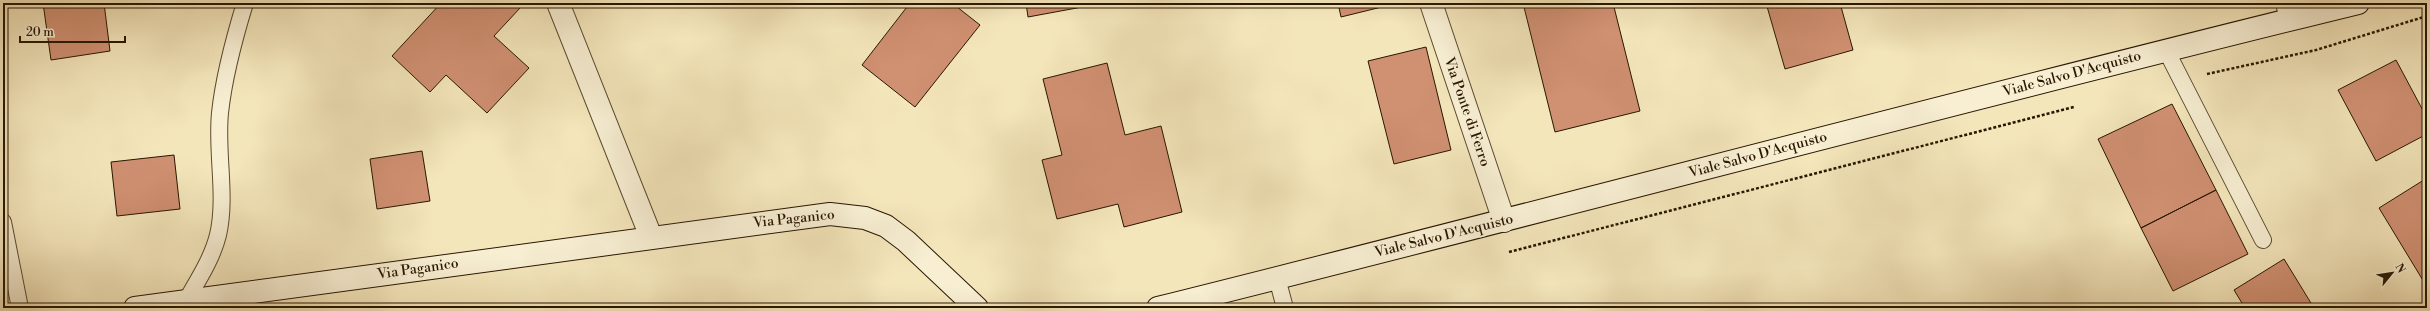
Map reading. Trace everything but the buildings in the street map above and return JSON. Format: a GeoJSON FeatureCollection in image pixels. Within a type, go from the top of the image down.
{"type":"FeatureCollection","features":[{"type":"Feature","properties":{"kind":"street"},"geometry":{"type":"LineString","coordinates":[[558,3],[651,237]]}},
{"type":"Feature","properties":{"kind":"street","name":"Via Ponte di Ferro"},"geometry":{"type":"LineString","coordinates":[[1431,3],[1504,221]]}},
{"type":"Feature","properties":{"kind":"street","name":"Viale Salvo D'Acquisto"},"geometry":{"type":"LineString","coordinates":[[1158,308],[1504,221],[2166,50],[2286,12],[2358,3]]}},
{"type":"Feature","properties":{"kind":"street","name":"Via Paganico"},"geometry":{"type":"LineString","coordinates":[[135,308],[819,214],[842,214],[865,218],[886,226],[901,237],[977,308]]}},
{"type":"Feature","properties":{"kind":"lane"},"geometry":{"type":"LineString","coordinates":[[186,301],[209,260],[218,235],[220,209],[219,134],[222,91],[245,3]]}},
{"type":"Feature","properties":{"kind":"lane"},"geometry":{"type":"LineString","coordinates":[[2166,50],[2263,240]]}},
{"type":"Feature","properties":{"kind":"lane"},"geometry":{"type":"LineString","coordinates":[[3,222],[20,308]]}},
{"type":"Feature","properties":{"kind":"lane"},"geometry":{"type":"LineString","coordinates":[[1277,278],[1285,308]]}},
{"type":"Feature","properties":{"kind":"path"},"geometry":{"type":"LineString","coordinates":[[2180,79],[2316,50],[2426,16],[2422,3]]}},
{"type":"Feature","properties":{"kind":"path"},"geometry":{"type":"LineString","coordinates":[[1507,252],[2082,105]]}}]}
